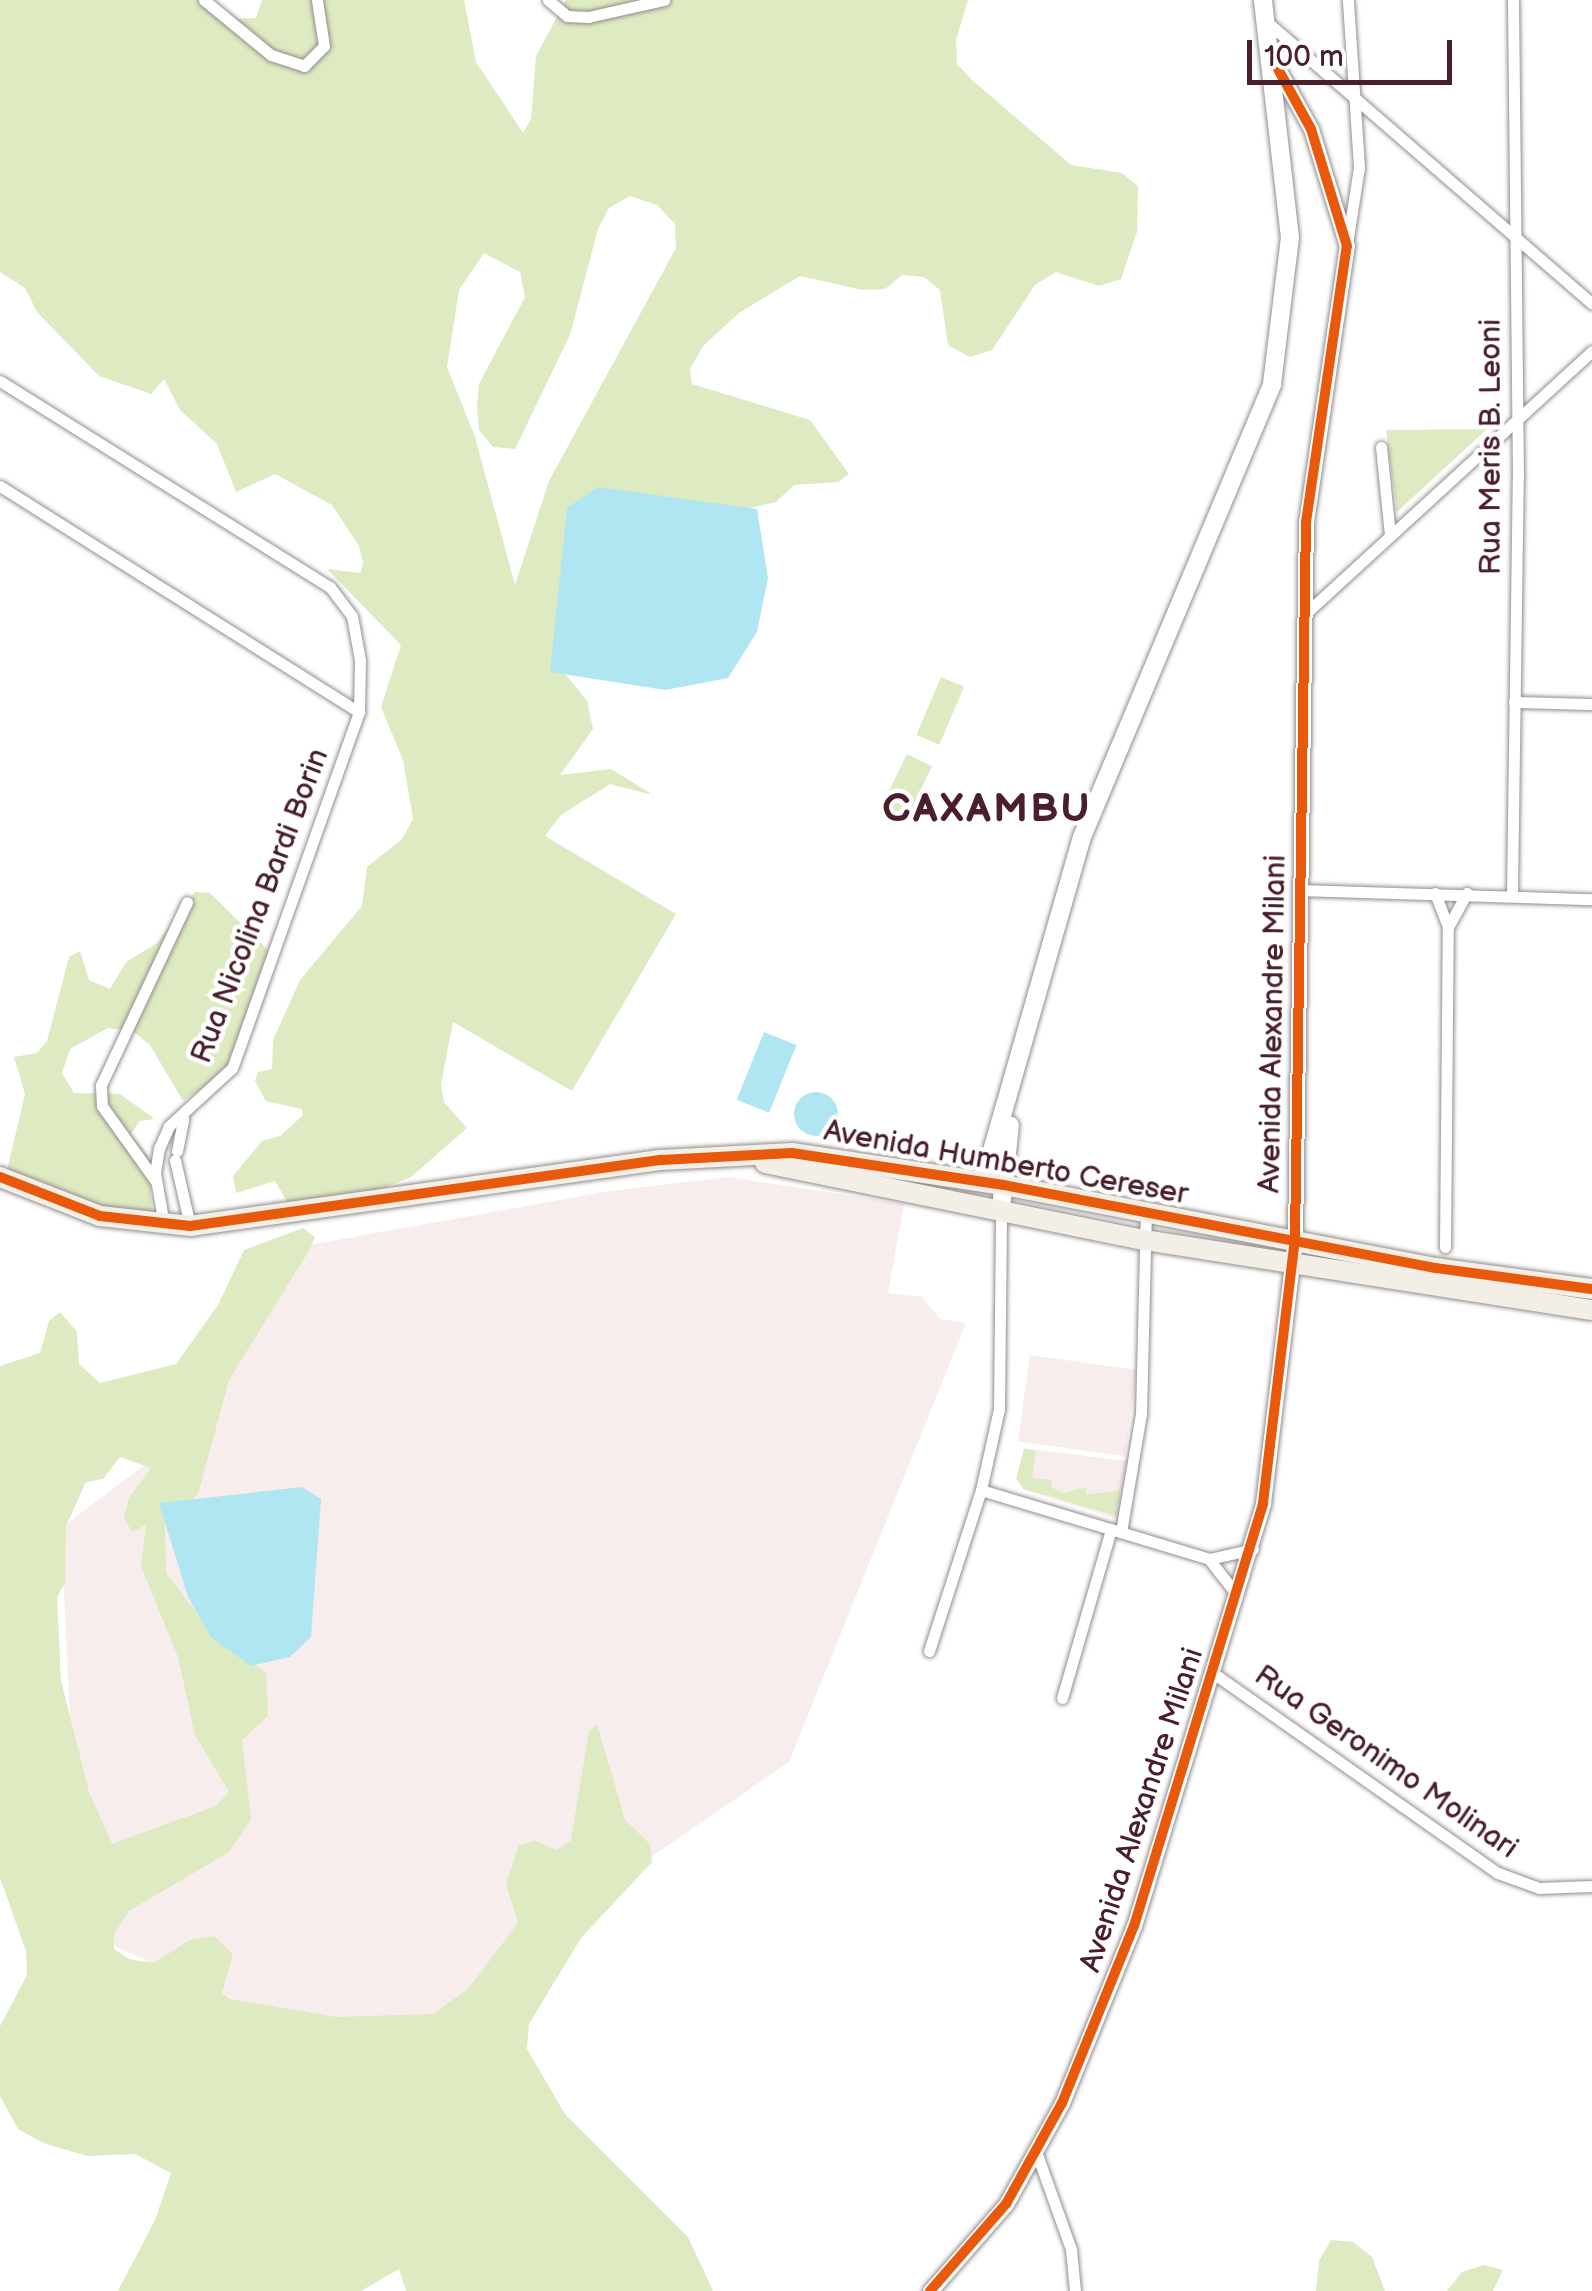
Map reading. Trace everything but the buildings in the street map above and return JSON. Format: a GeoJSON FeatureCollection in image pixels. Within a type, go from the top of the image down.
{"type":"FeatureCollection","features":[{"type":"Feature","properties":{"kind":"main road"},"geometry":{"type":"LineString","coordinates":[[1001,1208],[993,1184],[1015,1080],[1082,837],[1272,384],[1290,238],[1264,0]]}},
{"type":"Feature","properties":{"kind":"main road","name":"Avenida Humberto Cereser"},"geometry":{"type":"LineString","coordinates":[[0,1177],[62,1206],[164,1225],[190,1226],[661,1160],[820,1156],[1295,1238],[1436,1268],[1592,1289]]}},
{"type":"Feature","properties":{"kind":"main road","name":"Avenida Humberto Cereser"},"geometry":{"type":"LineString","coordinates":[[744,1157],[841,1182],[1001,1208],[1144,1240],[1592,1310]]}},
{"type":"Feature","properties":{"kind":"street"},"geometry":{"type":"LineString","coordinates":[[204,0],[270,55],[304,66],[324,46],[317,0]]}},
{"type":"Feature","properties":{"kind":"street"},"geometry":{"type":"LineString","coordinates":[[548,0],[567,16],[588,17],[664,0]]}},
{"type":"Feature","properties":{"kind":"street"},"geometry":{"type":"LineString","coordinates":[[1347,246],[1359,190],[1358,96],[1348,0]]}},
{"type":"Feature","properties":{"kind":"street","name":"Rua Meris B. Leoni"},"geometry":{"type":"LineString","coordinates":[[1512,893],[1518,412],[1513,0]]}},
{"type":"Feature","properties":{"kind":"street"},"geometry":{"type":"LineString","coordinates":[[1268,22],[1358,96],[1592,304]]}},
{"type":"Feature","properties":{"kind":"street","name":"Avenida Alexandre Milani"},"geometry":{"type":"LineString","coordinates":[[930,2291],[1038,2157],[1134,1926],[1253,1549],[1295,1238],[1310,470],[1347,246],[1311,128],[1272,58]]}},
{"type":"Feature","properties":{"kind":"street"},"geometry":{"type":"LineString","coordinates":[[1306,614],[1518,412],[1592,351]]}},
{"type":"Feature","properties":{"kind":"street","name":"Rua Nicolina Bardi Borin"},"geometry":{"type":"LineString","coordinates":[[0,381],[330,587],[352,616],[360,660],[359,712],[232,1068],[164,1137],[155,1180],[164,1225]]}},
{"type":"Feature","properties":{"kind":"street"},"geometry":{"type":"LineString","coordinates":[[1381,447],[1390,535]]}},
{"type":"Feature","properties":{"kind":"street"},"geometry":{"type":"LineString","coordinates":[[0,486],[359,712]]}},
{"type":"Feature","properties":{"kind":"street"},"geometry":{"type":"LineString","coordinates":[[1514,702],[1592,704]]}},
{"type":"Feature","properties":{"kind":"street"},"geometry":{"type":"LineString","coordinates":[[1300,890],[1512,893],[1592,899]]}},
{"type":"Feature","properties":{"kind":"street"},"geometry":{"type":"LineString","coordinates":[[1435,893],[1448,927],[1445,1247]]}},
{"type":"Feature","properties":{"kind":"street"},"geometry":{"type":"LineString","coordinates":[[1448,927],[1468,893]]}},
{"type":"Feature","properties":{"kind":"street"},"geometry":{"type":"LineString","coordinates":[[155,1180],[102,1106],[101,1086],[187,902]]}},
{"type":"Feature","properties":{"kind":"street"},"geometry":{"type":"LineString","coordinates":[[183,1119],[176,1155],[190,1226]]}},
{"type":"Feature","properties":{"kind":"street"},"geometry":{"type":"LineString","coordinates":[[929,1652],[981,1490],[999,1409],[1005,1290],[1001,1208]]}},
{"type":"Feature","properties":{"kind":"street"},"geometry":{"type":"LineString","coordinates":[[1062,1698],[1116,1530],[1141,1414],[1146,1214]]}},
{"type":"Feature","properties":{"kind":"street"},"geometry":{"type":"LineString","coordinates":[[981,1490],[1208,1559],[1253,1549]]}},
{"type":"Feature","properties":{"kind":"street"},"geometry":{"type":"LineString","coordinates":[[1208,1559],[1239,1598]]}},
{"type":"Feature","properties":{"kind":"street","name":"Rua Geronimo Molinari"},"geometry":{"type":"LineString","coordinates":[[1213,1673],[1498,1873],[1539,1888],[1592,1886]]}},
{"type":"Feature","properties":{"kind":"street"},"geometry":{"type":"LineString","coordinates":[[1038,2157],[1070,2250],[1075,2291]]}},
{"type":"Feature","properties":{"kind":"shaded area"},"geometry":{"type":"Polygon","coordinates":[[[729,1177],[904,1204],[888,1293],[922,1297],[940,1319],[966,1323],[789,1762],[591,1898],[393,2080],[80,1929],[61,1528],[191,1430],[303,1246],[610,1191],[729,1177]]]}},
{"type":"Feature","properties":{"kind":"shaded area"},"geometry":{"type":"Polygon","coordinates":[[[1030,1355],[1137,1370],[1125,1456],[1018,1441],[1030,1355]]]}},
{"type":"Feature","properties":{"kind":"shaded area"},"geometry":{"type":"Polygon","coordinates":[[[1031,1449],[1134,1462],[1124,1521],[1022,1489],[1031,1449]]]}},
{"type":"Feature","properties":{"kind":"green space"},"geometry":{"type":"Polygon","coordinates":[[[0,0],[201,0],[233,19],[256,18],[262,0],[464,0],[476,62],[523,133],[531,119],[536,56],[566,0],[968,0],[956,40],[957,64],[1071,165],[1122,173],[1138,186],[1137,232],[1121,279],[1099,286],[1056,272],[1035,285],[992,350],[970,357],[948,345],[940,290],[924,277],[902,275],[885,289],[862,290],[800,276],[739,313],[703,346],[690,369],[692,384],[810,420],[849,474],[838,482],[794,485],[776,502],[712,517],[562,670],[587,701],[593,729],[560,775],[611,769],[653,795],[610,784],[561,815],[545,836],[676,914],[572,1091],[453,1022],[441,1084],[444,1102],[467,1128],[411,1177],[335,1206],[287,1202],[275,1181],[236,1193],[233,1176],[262,1141],[280,1136],[303,1115],[302,1109],[266,1101],[255,1081],[258,1072],[272,1069],[273,1040],[300,980],[362,906],[367,867],[402,839],[413,819],[403,760],[381,707],[401,645],[327,569],[360,573],[363,563],[359,546],[332,505],[275,474],[236,492],[217,444],[180,410],[164,379],[151,394],[99,376],[37,312],[25,288],[0,272],[0,0]],[[630,196],[609,208],[598,229],[570,335],[515,449],[493,447],[479,430],[477,406],[479,384],[525,297],[520,272],[484,253],[459,290],[447,367],[475,437],[515,585],[549,481],[676,248],[675,224],[657,205],[630,196]]]}},
{"type":"Feature","properties":{"kind":"green space"},"geometry":{"type":"Polygon","coordinates":[[[1487,429],[1397,512],[1386,430],[1487,429]]]}},
{"type":"Feature","properties":{"kind":"green space"},"geometry":{"type":"Polygon","coordinates":[[[941,677],[964,687],[939,745],[916,735],[941,677]]]}},
{"type":"Feature","properties":{"kind":"green space"},"geometry":{"type":"Polygon","coordinates":[[[907,754],[932,766],[906,819],[881,807],[907,754]]]}},
{"type":"Feature","properties":{"kind":"green space"},"geometry":{"type":"Polygon","coordinates":[[[195,892],[210,893],[269,951],[232,1067],[183,1101],[150,1045],[134,1032],[108,1028],[70,1049],[62,1073],[74,1093],[120,1094],[155,1119],[140,1121],[131,1134],[148,1155],[152,1211],[120,1212],[4,1183],[25,1094],[14,1057],[37,1053],[47,1041],[69,957],[80,951],[89,980],[110,989],[126,962],[157,943],[195,892]]]}},
{"type":"Feature","properties":{"kind":"green space"},"geometry":{"type":"Polygon","coordinates":[[[303,1228],[315,1237],[229,1380],[198,1494],[165,1525],[166,1573],[220,1643],[266,1672],[268,1716],[242,1740],[251,1819],[229,1852],[129,1911],[114,1934],[114,1949],[129,1959],[153,1963],[190,1940],[214,1936],[233,1954],[222,1993],[229,1999],[336,2017],[433,2014],[468,1989],[518,1923],[506,1884],[519,1845],[535,1841],[557,1850],[571,1840],[589,1731],[597,1724],[625,1820],[650,1844],[652,1862],[581,1938],[529,2024],[527,2049],[565,2114],[688,2237],[713,2291],[406,2291],[399,2269],[361,2291],[118,2291],[155,2220],[171,2173],[135,2154],[87,2156],[43,2143],[18,2129],[0,2096],[0,2026],[27,1975],[26,1951],[0,1878],[0,1366],[40,1353],[49,1321],[60,1312],[77,1332],[79,1364],[100,1383],[176,1364],[218,1305],[244,1250],[303,1228]],[[120,1457],[103,1479],[86,1482],[66,1526],[65,1583],[57,1597],[61,1681],[89,1792],[112,1844],[216,1806],[229,1792],[195,1735],[178,1657],[141,1566],[146,1525],[132,1532],[124,1518],[129,1498],[151,1468],[120,1457]]]}},
{"type":"Feature","properties":{"kind":"green space"},"geometry":{"type":"Polygon","coordinates":[[[1024,1448],[1036,1451],[1032,1478],[1052,1480],[1051,1487],[1063,1493],[1086,1487],[1086,1495],[1120,1490],[1117,1516],[1024,1489],[1016,1479],[1024,1448]]]}},
{"type":"Feature","properties":{"kind":"green space"},"geometry":{"type":"Polygon","coordinates":[[[1331,2240],[1353,2242],[1372,2257],[1385,2291],[1316,2291],[1319,2261],[1331,2240]]]}},
{"type":"Feature","properties":{"kind":"green space"},"geometry":{"type":"Polygon","coordinates":[[[1484,2265],[1503,2270],[1493,2291],[1447,2291],[1462,2272],[1484,2265]]]}},
{"type":"Feature","properties":{"kind":"water"},"geometry":{"type":"Polygon","coordinates":[[[598,487],[757,509],[768,578],[757,632],[728,678],[665,690],[550,672],[567,508],[598,487]]]}},
{"type":"Feature","properties":{"kind":"water"},"geometry":{"type":"Polygon","coordinates":[[[764,1032],[796,1045],[769,1113],[737,1100],[764,1032]]]}},
{"type":"Feature","properties":{"kind":"water"},"geometry":{"type":"Polygon","coordinates":[[[816,1092],[832,1098],[838,1114],[832,1130],[816,1136],[800,1130],[794,1114],[800,1098],[816,1092]]]}},
{"type":"Feature","properties":{"kind":"water"},"geometry":{"type":"Polygon","coordinates":[[[302,1487],[321,1499],[311,1637],[290,1657],[251,1666],[211,1637],[188,1597],[159,1503],[302,1487]]]}},
{"type":"Feature","properties":{"kind":"cycle path"},"geometry":{"type":"LineString","coordinates":[[930,2291],[1006,2204],[1062,2103],[1134,1926],[1263,1503],[1295,1237],[1306,522],[1347,246],[1311,129],[1272,58]]}},
{"type":"Feature","properties":{"kind":"cycle path"},"geometry":{"type":"LineString","coordinates":[[0,1177],[100,1216],[190,1226],[661,1160],[792,1153],[1004,1185],[1436,1268],[1592,1289]]}},
{"type":"Feature","properties":{"kind":"district","name":"CAXAMBU"},"geometry":{"type":"Point","coordinates":[987,809]}}]}
